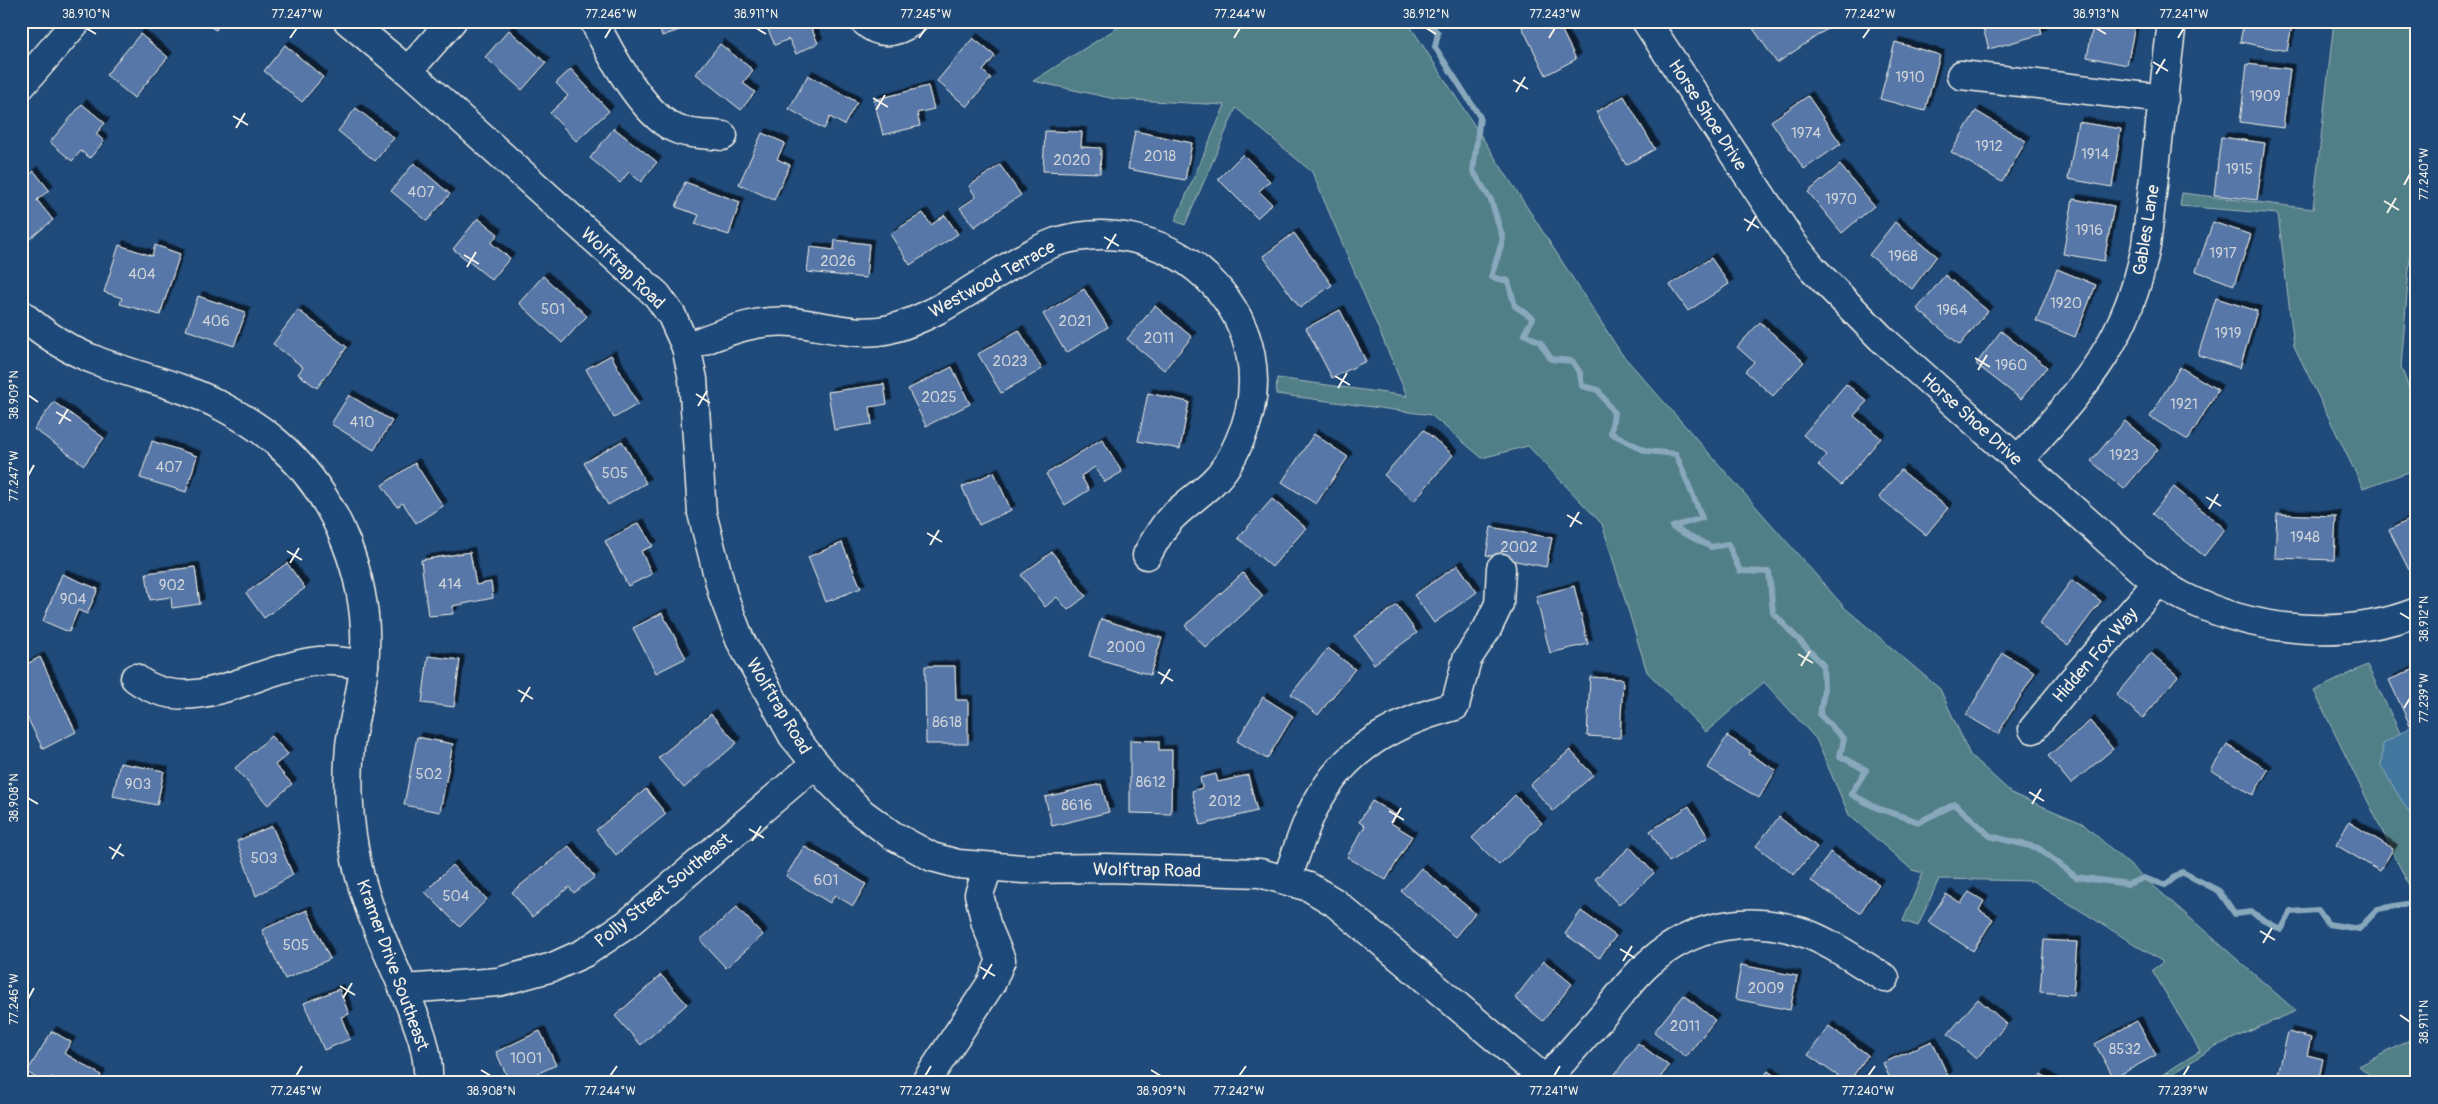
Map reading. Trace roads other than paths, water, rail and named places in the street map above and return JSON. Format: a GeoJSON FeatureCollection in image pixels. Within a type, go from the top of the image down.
{"type":"FeatureCollection","features":[{"type":"Feature","properties":{"kind":"street"},"geometry":{"type":"LineString","coordinates":[[21,86],[78,21]]}},
{"type":"Feature","properties":{"kind":"street","name":"Wolftrap Road"},"geometry":{"type":"LineString","coordinates":[[348,21],[408,71],[657,295],[672,316],[686,347],[693,379],[702,513],[723,596],[740,640],[793,736],[815,764],[862,813],[892,835],[932,857],[958,864],[988,868],[1260,872],[1309,887],[1334,902],[1548,1082]]}},
{"type":"Feature","properties":{"kind":"street"},"geometry":{"type":"LineString","coordinates":[[408,71],[452,21]]}},
{"type":"Feature","properties":{"kind":"street"},"geometry":{"type":"LineString","coordinates":[[594,21],[628,82],[648,106],[672,128],[684,132],[723,136]]}},
{"type":"Feature","properties":{"kind":"street"},"geometry":{"type":"LineString","coordinates":[[864,21],[872,28],[886,32],[901,30],[913,21]]}},
{"type":"Feature","properties":{"kind":"street","name":"Horse Shoe Drive"},"geometry":{"type":"LineString","coordinates":[[1646,21],[1794,245],[1813,269],[1881,338],[2139,568],[2184,597],[2226,614],[2293,628],[2330,629],[2370,625],[2417,612]]}},
{"type":"Feature","properties":{"kind":"street","name":"Gables Lane"},"geometry":{"type":"LineString","coordinates":[[2018,461],[2084,386],[2099,366],[2128,312],[2142,270],[2146,246],[2172,21]]}},
{"type":"Feature","properties":{"kind":"street"},"geometry":{"type":"LineString","coordinates":[[1962,75],[2164,99]]}},
{"type":"Feature","properties":{"kind":"street","name":"Westwood Terrace"},"geometry":{"type":"LineString","coordinates":[[686,347],[745,325],[768,322],[793,322],[839,331],[868,332],[889,329],[914,321],[1032,253],[1054,243],[1080,236],[1103,234],[1131,237],[1158,244],[1187,260],[1209,278],[1226,299],[1240,322],[1248,346],[1252,371],[1251,398],[1246,424],[1239,443],[1214,482],[1172,517],[1156,538],[1147,555]]}},
{"type":"Feature","properties":{"kind":"street","name":"Kramer Drive Southeast"},"geometry":{"type":"LineString","coordinates":[[21,314],[59,342],[94,360],[191,392],[255,425],[278,443],[305,472],[330,510],[345,540],[359,580],[364,604],[364,665],[350,744],[348,787],[353,846],[369,907],[425,1041],[429,1068],[428,1083]]}},
{"type":"Feature","properties":{"kind":"street"},"geometry":{"type":"LineString","coordinates":[[1287,879],[1308,821],[1322,793],[1341,768],[1366,745],[1393,728],[1422,715],[1455,706],[1467,659],[1487,629],[1499,604],[1501,568]]}},
{"type":"Feature","properties":{"kind":"street","name":"Hidden Fox Way"},"geometry":{"type":"LineString","coordinates":[[2033,729],[2072,680],[2158,581]]}},
{"type":"Feature","properties":{"kind":"street"},"geometry":{"type":"LineString","coordinates":[[136,678],[161,692],[200,695],[311,662],[337,660],[364,665]]}},
{"type":"Feature","properties":{"kind":"street","name":"Polly Street Southeast"},"geometry":{"type":"LineString","coordinates":[[404,990],[498,982],[553,967],[584,953],[626,925],[815,764]]}},
{"type":"Feature","properties":{"kind":"street"},"geometry":{"type":"LineString","coordinates":[[925,1083],[992,982],[1001,960],[986,924],[978,894],[988,868]]}},
{"type":"Feature","properties":{"kind":"street"},"geometry":{"type":"LineString","coordinates":[[1548,1082],[1648,964],[1668,947],[1695,933],[1720,926],[1746,923],[1776,925],[1804,933],[1885,978]]}},
{"type":"Feature","properties":{"kind":"water"},"geometry":{"type":"Polygon","coordinates":[[[2417,723],[2417,821],[2411,816],[2381,766],[2383,744],[2417,723]]]}},
{"type":"Feature","properties":{"kind":"waterway"},"geometry":{"type":"LineString","coordinates":[[1427,21],[1438,33],[1435,47],[1480,117],[1473,171],[1491,200],[1503,239],[1491,277],[1508,281],[1515,306],[1533,318],[1524,334],[1540,342],[1551,359],[1572,361],[1580,373],[1582,386],[1598,390],[1614,413],[1611,433],[1646,451],[1676,454],[1702,518],[1672,527],[1711,547],[1728,544],[1740,571],[1769,572],[1773,613],[1823,665],[1824,690],[1820,715],[1844,739],[1840,756],[1866,770],[1851,794],[1877,808],[1919,822],[1955,804],[1990,836],[2038,848],[2076,877],[2128,884],[2144,878],[2165,885],[2182,872],[2219,891],[2235,914],[2251,912],[2281,930],[2291,912],[2318,910],[2328,924],[2359,929],[2378,909],[2417,902]]}}]}
